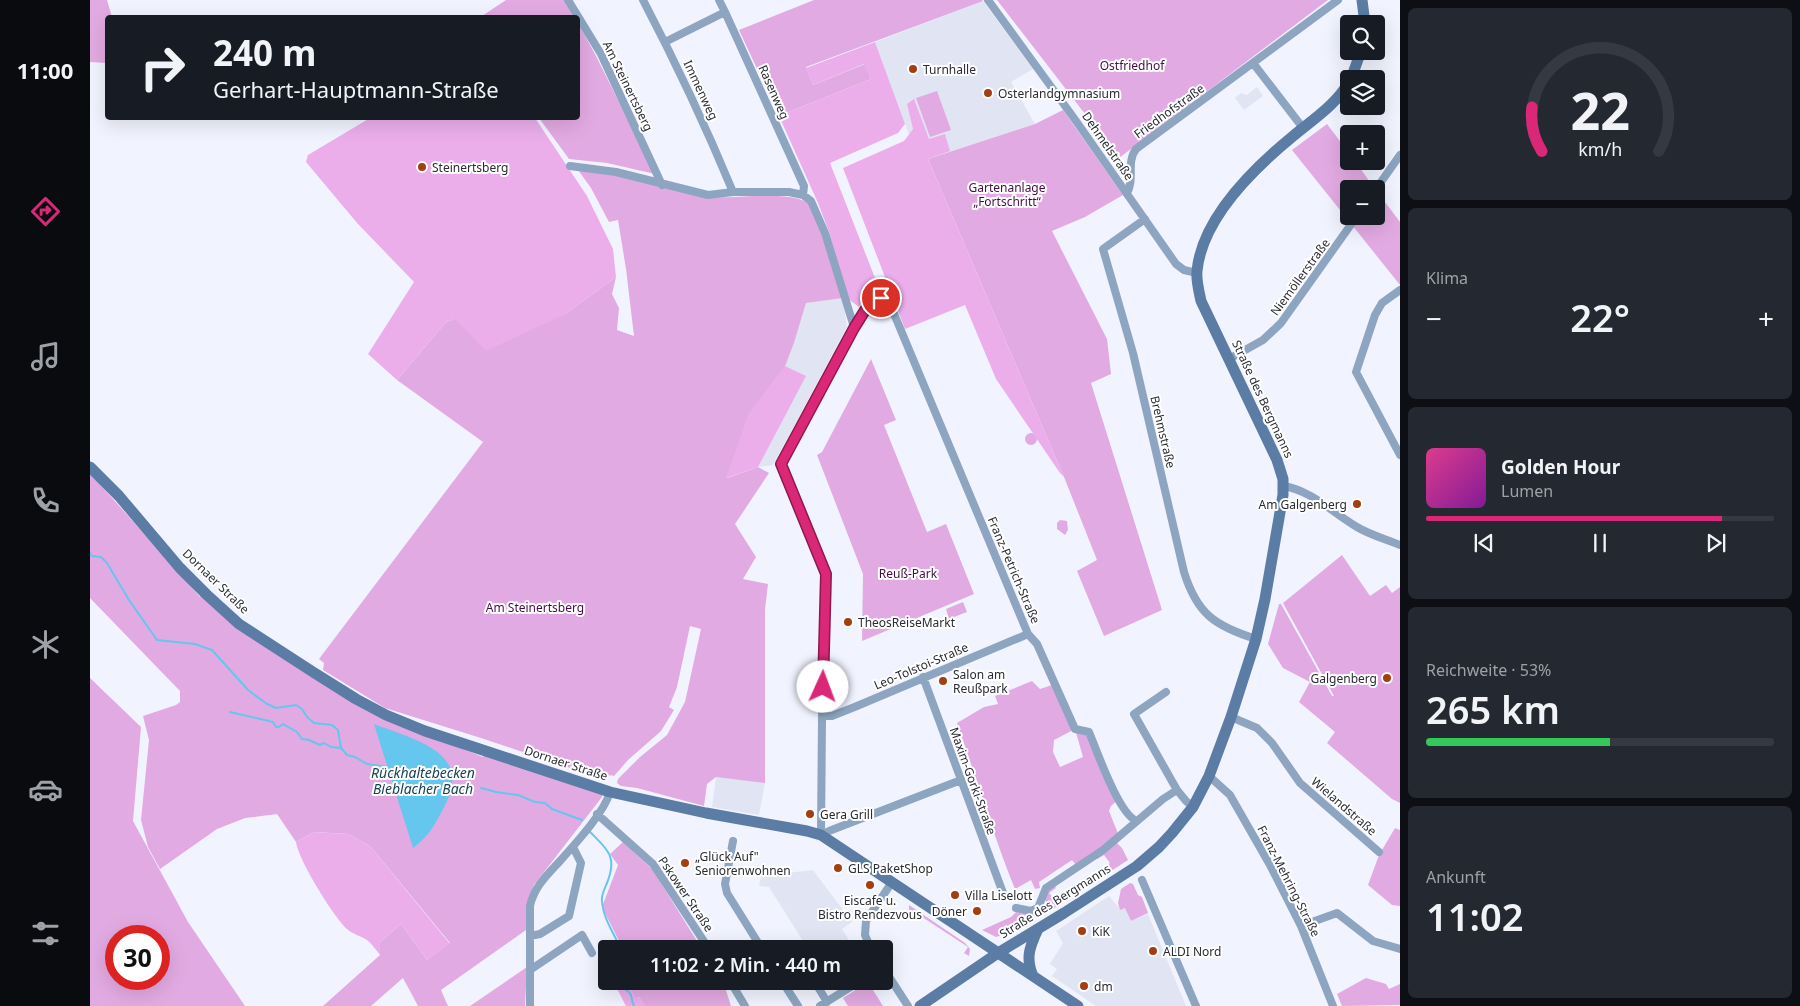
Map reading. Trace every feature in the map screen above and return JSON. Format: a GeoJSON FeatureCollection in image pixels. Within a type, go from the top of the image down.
{"type":"FeatureCollection","features":[{"type":"Feature","properties":{"kind":"main road"},"geometry":{"type":"LineString","coordinates":[[1362,0],[1364,15]]}},
{"type":"Feature","properties":{"kind":"main road","name":"Straße des Bergmanns"},"geometry":{"type":"LineString","coordinates":[[920,1006],[998,953],[1144,860],[1172,833],[1193,806],[1209,776],[1231,718],[1256,639],[1274,548],[1283,486],[1277,460],[1202,301],[1197,273],[1200,254],[1211,228],[1236,190],[1274,152],[1333,104],[1340,94]]}},
{"type":"Feature","properties":{"kind":"main road","name":"Dornaer Straße"},"geometry":{"type":"LineString","coordinates":[[90,467],[119,496],[180,568],[240,624],[305,668],[356,699],[425,731],[610,792],[706,813],[807,831],[821,836],[1078,1006]]}},
{"type":"Feature","properties":{"kind":"main road"},"geometry":{"type":"LineString","coordinates":[[1033,976],[1028,956],[1038,929]]}},
{"type":"Feature","properties":{"kind":"street","name":"Am Steinertsberg"},"geometry":{"type":"LineString","coordinates":[[568,0],[577,15]]}},
{"type":"Feature","properties":{"kind":"street","name":"Immenweg"},"geometry":{"type":"LineString","coordinates":[[642,0],[665,42],[703,121],[734,192]]}},
{"type":"Feature","properties":{"kind":"street","name":"Rasenweg"},"geometry":{"type":"LineString","coordinates":[[719,0],[804,186],[803,195]]}},
{"type":"Feature","properties":{"kind":"street","name":"Dehmelstraße"},"geometry":{"type":"LineString","coordinates":[[988,0],[1179,267],[1197,273]]}},
{"type":"Feature","properties":{"kind":"street","name":"Friedhofstraße"},"geometry":{"type":"LineString","coordinates":[[1127,193],[1130,187],[1131,160],[1136,149],[1338,0]]}},
{"type":"Feature","properties":{"kind":"street"},"geometry":{"type":"LineString","coordinates":[[665,42],[726,12]]}},
{"type":"Feature","properties":{"kind":"street","name":"Am Steinertsberg"},"geometry":{"type":"LineString","coordinates":[[580,20],[601,54],[662,185]]}},
{"type":"Feature","properties":{"kind":"street"},"geometry":{"type":"LineString","coordinates":[[1253,63],[1303,128]]}},
{"type":"Feature","properties":{"kind":"street"},"geometry":{"type":"LineString","coordinates":[[1382,180],[1400,155]]}},
{"type":"Feature","properties":{"kind":"street"},"geometry":{"type":"LineString","coordinates":[[570,166],[616,172],[708,195],[734,192],[789,192],[803,195],[811,201],[825,233],[854,328],[781,464],[826,574],[821,836],[849,823],[961,780]]}},
{"type":"Feature","properties":{"kind":"street","name":"Brehmstraße"},"geometry":{"type":"LineString","coordinates":[[1145,219],[1103,249],[1133,353],[1184,572],[1195,599],[1211,618],[1222,626],[1256,639]]}},
{"type":"Feature","properties":{"kind":"street","name":"Niemöllerstraße"},"geometry":{"type":"LineString","coordinates":[[1229,359],[1263,340],[1281,323],[1351,225]]}},
{"type":"Feature","properties":{"kind":"street"},"geometry":{"type":"LineString","coordinates":[[1400,290],[1382,303],[1375,315],[1356,372],[1400,455]]}},
{"type":"Feature","properties":{"kind":"street","name":"Franz-Petrich-Straße"},"geometry":{"type":"LineString","coordinates":[[854,328],[872,299],[881,298],[892,309],[1028,634],[1036,644],[1075,729],[1089,732],[1118,800],[1131,819],[1137,821]]}},
{"type":"Feature","properties":{"kind":"street"},"geometry":{"type":"LineString","coordinates":[[1283,486],[1304,492],[1357,527],[1400,545]]}},
{"type":"Feature","properties":{"kind":"street","name":"Leo-Tolstoi-Straße"},"geometry":{"type":"LineString","coordinates":[[822,716],[832,716],[1028,634]]}},
{"type":"Feature","properties":{"kind":"street","name":"Maxim-Gorki-Straße"},"geometry":{"type":"LineString","coordinates":[[923,677],[1002,893]]}},
{"type":"Feature","properties":{"kind":"street"},"geometry":{"type":"LineString","coordinates":[[1166,692],[1134,714],[1177,790],[1186,802],[1193,806]]}},
{"type":"Feature","properties":{"kind":"street","name":"Wielandstraße"},"geometry":{"type":"LineString","coordinates":[[1231,718],[1257,728],[1272,743],[1300,783],[1379,852]]}},
{"type":"Feature","properties":{"kind":"street","name":"Franz-Mehring-Straße"},"geometry":{"type":"LineString","coordinates":[[1209,776],[1230,795],[1270,865],[1301,926],[1334,1006]]}},
{"type":"Feature","properties":{"kind":"street","name":"Straße des Bergmanns"},"geometry":{"type":"LineString","coordinates":[[1016,908],[1031,911],[1038,908],[1046,888],[1103,850],[1163,799],[1177,790]]}},
{"type":"Feature","properties":{"kind":"street"},"geometry":{"type":"LineString","coordinates":[[530,1006],[530,906],[533,894],[541,881],[573,847],[606,803],[610,792]]}},
{"type":"Feature","properties":{"kind":"street","name":"Pskower Straße"},"geometry":{"type":"LineString","coordinates":[[597,814],[653,864],[702,940]]}},
{"type":"Feature","properties":{"kind":"street"},"geometry":{"type":"LineString","coordinates":[[733,841],[724,884],[727,893],[756,940]]}},
{"type":"Feature","properties":{"kind":"street"},"geometry":{"type":"LineString","coordinates":[[530,936],[540,934],[569,916],[581,863],[573,847]]}},
{"type":"Feature","properties":{"kind":"street"},"geometry":{"type":"LineString","coordinates":[[1142,880],[1196,1006]]}},
{"type":"Feature","properties":{"kind":"street"},"geometry":{"type":"LineString","coordinates":[[867,940],[865,935],[866,921],[892,882]]}},
{"type":"Feature","properties":{"kind":"street"},"geometry":{"type":"LineString","coordinates":[[1301,926],[1337,913],[1372,942],[1400,949]]}},
{"type":"Feature","properties":{"kind":"street"},"geometry":{"type":"LineString","coordinates":[[530,970],[582,935],[592,952]]}},
{"type":"Feature","properties":{"kind":"street"},"geometry":{"type":"LineString","coordinates":[[893,983],[907,1006]]}},
{"type":"Feature","properties":{"kind":"street"},"geometry":{"type":"LineString","coordinates":[[736,990],[746,1006]]}},
{"type":"Feature","properties":{"kind":"street"},"geometry":{"type":"LineString","coordinates":[[788,990],[798,1006]]}},
{"type":"Feature","properties":{"kind":"street"},"geometry":{"type":"LineString","coordinates":[[818,990],[823,1004],[846,990]]}},
{"type":"Feature","properties":{"kind":"shaded area"},"geometry":{"type":"Polygon","coordinates":[[[983,1],[1033,69],[1011,82],[1035,124],[919,162],[875,42],[983,1]]]}},
{"type":"Feature","properties":{"kind":"shaded area"},"geometry":{"type":"Polygon","coordinates":[[[875,42],[905,124],[898,133],[830,163],[875,278],[859,307],[847,298],[829,232],[779,116],[871,79],[864,64],[813,85],[806,68],[875,42]]]}},
{"type":"Feature","properties":{"kind":"shaded area"},"geometry":{"type":"Polygon","coordinates":[[[1257,87],[1263,96],[1244,110],[1235,98],[1241,93],[1247,95],[1257,87]]]}},
{"type":"Feature","properties":{"kind":"shaded area"},"geometry":{"type":"Polygon","coordinates":[[[914,99],[929,139],[945,134],[950,151],[928,159],[1064,477],[996,379],[965,305],[905,329],[843,168],[904,141],[913,129],[907,104],[914,99]]]}},
{"type":"Feature","properties":{"kind":"shaded area"},"geometry":{"type":"Polygon","coordinates":[[[367,120],[536,120],[587,196],[613,249],[616,277],[565,314],[486,351],[455,319],[446,322],[397,380],[368,354],[414,282],[358,224],[306,162],[308,155],[367,120]]]}},
{"type":"Feature","properties":{"kind":"shaded area"},"geometry":{"type":"Polygon","coordinates":[[[843,298],[847,327],[773,465],[758,467],[805,376],[785,366],[806,303],[843,298]]]}},
{"type":"Feature","properties":{"kind":"shaded area"},"geometry":{"type":"Polygon","coordinates":[[[785,366],[806,376],[758,467],[726,478],[749,413],[785,366]]]}},
{"type":"Feature","properties":{"kind":"shaded area"},"geometry":{"type":"Polygon","coordinates":[[[716,777],[765,783],[759,815],[712,807],[716,777]]]}},
{"type":"Feature","properties":{"kind":"shaded area"},"geometry":{"type":"Polygon","coordinates":[[[314,832],[348,834],[370,846],[450,944],[427,960],[401,924],[380,942],[380,955],[367,940],[349,931],[325,900],[309,874],[298,850],[296,842],[314,832]]]}},
{"type":"Feature","properties":{"kind":"shaded area"},"geometry":{"type":"Polygon","coordinates":[[[813,870],[852,922],[842,929],[849,940],[802,940],[769,887],[759,886],[761,876],[813,870]]]}},
{"type":"Feature","properties":{"kind":"shaded area"},"geometry":{"type":"Polygon","coordinates":[[[1109,896],[1120,909],[1125,907],[1131,921],[1148,914],[1186,1006],[1096,1006],[1052,976],[1057,969],[1050,964],[1063,943],[1056,931],[1109,896]]]}},
{"type":"Feature","properties":{"kind":"shaded area"},"geometry":{"type":"Polygon","coordinates":[[[618,990],[631,990],[635,998],[639,997],[644,1006],[626,1006],[618,990]]]}},
{"type":"Feature","properties":{"kind":"green space"},"geometry":{"type":"Polygon","coordinates":[[[90,0],[107,0],[111,15],[105,15],[105,63],[90,62],[90,0]]]}},
{"type":"Feature","properties":{"kind":"green space"},"geometry":{"type":"Polygon","coordinates":[[[506,0],[564,0],[573,15],[484,15],[506,0]]]}},
{"type":"Feature","properties":{"kind":"green space"},"geometry":{"type":"Polygon","coordinates":[[[814,0],[983,1],[806,67],[813,85],[865,64],[871,79],[779,116],[739,30],[814,0]]]}},
{"type":"Feature","properties":{"kind":"green space","name":"Ostfriedhof"},"geometry":{"type":"Polygon","coordinates":[[[997,0],[1328,0],[1119,158],[997,0]]]}},
{"type":"Feature","properties":{"kind":"green space"},"geometry":{"type":"Polygon","coordinates":[[[580,27],[655,174],[607,163],[569,159],[540,120],[580,120],[580,27]]]}},
{"type":"Feature","properties":{"kind":"green space"},"geometry":{"type":"Polygon","coordinates":[[[937,91],[951,130],[930,137],[916,98],[937,91]]]}},
{"type":"Feature","properties":{"kind":"green space","name":"Gartenanlage „Fortschritt“"},"geometry":{"type":"Polygon","coordinates":[[[1063,110],[1123,195],[1085,217],[1052,231],[1107,339],[1111,374],[1091,383],[1162,610],[1104,636],[1077,571],[1097,560],[1064,477],[928,159],[1035,124],[1063,110]]]}},
{"type":"Feature","properties":{"kind":"green space"},"geometry":{"type":"Polygon","coordinates":[[[1327,124],[1340,141],[1340,170],[1361,170],[1369,180],[1340,180],[1340,210],[1292,150],[1327,124]]]}},
{"type":"Feature","properties":{"kind":"green space","name":"Am Steinertsberg"},"geometry":{"type":"Polygon","coordinates":[[[578,170],[637,179],[712,197],[779,196],[802,200],[812,205],[843,298],[806,303],[784,369],[773,382],[727,478],[758,467],[769,473],[735,524],[756,557],[743,579],[768,584],[765,609],[765,783],[716,777],[707,784],[704,806],[637,788],[621,786],[617,783],[618,779],[640,757],[667,735],[685,702],[701,629],[690,626],[677,687],[669,707],[674,710],[661,731],[628,760],[614,776],[610,775],[606,780],[385,708],[323,670],[324,663],[319,659],[483,442],[397,380],[446,322],[455,319],[565,314],[616,277],[612,294],[619,308],[617,330],[634,336],[618,220],[609,222],[591,188],[578,170]]]}},
{"type":"Feature","properties":{"kind":"green space"},"geometry":{"type":"Polygon","coordinates":[[[1385,202],[1400,222],[1400,285],[1352,225],[1385,225],[1385,202]]]}},
{"type":"Feature","properties":{"kind":"green space","name":"Reuß-Park"},"geometry":{"type":"Polygon","coordinates":[[[871,359],[896,420],[884,425],[927,532],[946,524],[974,594],[862,641],[863,574],[817,455],[822,452],[871,359]]]}},
{"type":"Feature","properties":{"kind":"green space"},"geometry":{"type":"Polygon","coordinates":[[[1029,433],[1033,433],[1037,439],[1033,445],[1029,445],[1025,441],[1025,437],[1029,433]]]}},
{"type":"Feature","properties":{"kind":"green space"},"geometry":{"type":"Polygon","coordinates":[[[90,473],[200,597],[202,595],[261,644],[451,744],[483,757],[484,755],[603,793],[602,797],[534,885],[526,911],[526,930],[441,990],[448,1006],[418,1006],[403,978],[371,1006],[323,1006],[380,955],[380,942],[401,924],[427,960],[450,943],[370,846],[348,834],[314,832],[296,842],[277,814],[245,818],[217,829],[160,869],[148,847],[141,820],[149,740],[143,716],[176,705],[180,702],[180,691],[90,598],[90,473]]]}},
{"type":"Feature","properties":{"kind":"green space"},"geometry":{"type":"Polygon","coordinates":[[[1060,520],[1067,521],[1068,530],[1065,535],[1057,529],[1057,523],[1060,520]]]}},
{"type":"Feature","properties":{"kind":"green space"},"geometry":{"type":"Polygon","coordinates":[[[1342,555],[1370,596],[1386,585],[1392,593],[1400,587],[1400,803],[1392,799],[1327,743],[1335,732],[1299,702],[1310,682],[1283,668],[1268,644],[1279,604],[1281,604],[1332,696],[1334,696],[1283,603],[1342,555]]]}},
{"type":"Feature","properties":{"kind":"green space"},"geometry":{"type":"Polygon","coordinates":[[[963,602],[967,612],[949,619],[946,609],[963,602]]]}},
{"type":"Feature","properties":{"kind":"green space"},"geometry":{"type":"Polygon","coordinates":[[[90,678],[141,727],[133,821],[188,922],[245,1006],[90,1006],[90,678]]]}},
{"type":"Feature","properties":{"kind":"green space"},"geometry":{"type":"Polygon","coordinates":[[[1032,681],[1040,689],[1055,684],[1075,729],[1089,732],[1118,800],[1111,806],[1109,811],[1119,836],[1076,865],[1072,860],[1039,882],[1040,888],[1035,889],[1031,880],[1015,889],[992,828],[957,723],[984,707],[998,704],[995,696],[1032,681]],[[1075,729],[1054,740],[1053,752],[1060,767],[1083,757],[1075,729]]]}},
{"type":"Feature","properties":{"kind":"green space"},"geometry":{"type":"Polygon","coordinates":[[[1395,828],[1400,830],[1400,906],[1392,905],[1368,885],[1379,855],[1395,828]]]}},
{"type":"Feature","properties":{"kind":"green space"},"geometry":{"type":"Polygon","coordinates":[[[623,842],[652,869],[696,940],[618,940],[602,907],[618,865],[610,854],[623,842]]]}},
{"type":"Feature","properties":{"kind":"green space"},"geometry":{"type":"Polygon","coordinates":[[[1116,842],[1122,848],[1128,860],[1050,911],[1044,897],[1053,883],[1056,888],[1049,893],[1056,901],[1110,863],[1104,855],[1097,859],[1095,857],[1116,842]]]}},
{"type":"Feature","properties":{"kind":"green space"},"geometry":{"type":"Polygon","coordinates":[[[1130,883],[1133,884],[1138,895],[1142,897],[1148,913],[1131,921],[1125,908],[1120,910],[1118,903],[1121,889],[1130,883]]]}},
{"type":"Feature","properties":{"kind":"green space"},"geometry":{"type":"Polygon","coordinates":[[[909,905],[965,943],[970,949],[969,956],[964,953],[968,947],[916,913],[914,916],[909,912],[909,905]]]}},
{"type":"Feature","properties":{"kind":"green space"},"geometry":{"type":"Polygon","coordinates":[[[1017,911],[1026,911],[1030,921],[1012,932],[996,937],[982,930],[1011,917],[1017,911]]]}},
{"type":"Feature","properties":{"kind":"green space"},"geometry":{"type":"Polygon","coordinates":[[[527,967],[525,1006],[470,1006],[527,967]]]}},
{"type":"Feature","properties":{"kind":"green space"},"geometry":{"type":"Polygon","coordinates":[[[1366,978],[1386,984],[1389,989],[1400,984],[1400,1005],[1342,1006],[1337,994],[1366,978]]]}},
{"type":"Feature","properties":{"kind":"green space"},"geometry":{"type":"Polygon","coordinates":[[[631,990],[726,990],[731,1006],[644,1006],[639,997],[635,999],[631,990]]]}},
{"type":"Feature","properties":{"kind":"green space"},"geometry":{"type":"Polygon","coordinates":[[[856,990],[873,990],[883,1006],[848,1006],[843,998],[856,990]]]}},
{"type":"Feature","properties":{"kind":"water","name":"Rückhaltebecken Bieblacher Bach"},"geometry":{"type":"Polygon","coordinates":[[[374,724],[407,736],[436,751],[446,761],[452,774],[451,790],[437,821],[413,848],[374,724]]]}},
{"type":"Feature","properties":{"kind":"waterway"},"geometry":{"type":"LineString","coordinates":[[90,553],[92,556],[101,557],[107,563],[129,600],[157,640],[195,644],[212,650],[248,690],[267,704],[276,708],[296,705],[314,723],[332,725],[338,730],[341,748],[347,755],[367,764],[389,767]]}},
{"type":"Feature","properties":{"kind":"waterway"},"geometry":{"type":"LineString","coordinates":[[230,712],[273,722],[276,727],[283,724],[297,732],[302,739],[320,745],[324,743],[331,747],[341,748]]}},
{"type":"Feature","properties":{"kind":"waterway"},"geometry":{"type":"LineString","coordinates":[[481,788],[518,795],[535,802],[545,803],[552,809],[582,820]]}},
{"type":"Feature","properties":{"kind":"waterway"},"geometry":{"type":"LineString","coordinates":[[590,832],[606,848],[611,859],[610,874],[602,901],[607,920],[617,940]]}},
{"type":"Feature","properties":{"kind":"waterway"},"geometry":{"type":"LineString","coordinates":[[626,990],[631,994],[634,1006]]}},
{"type":"Feature","properties":{"kind":"place","name":"Turnhalle"},"geometry":{"type":"Point","coordinates":[913,69]}},
{"type":"Feature","properties":{"kind":"place","name":"Osterlandgymnasium"},"geometry":{"type":"Point","coordinates":[988,93]}},
{"type":"Feature","properties":{"kind":"place","name":"Steinertsberg"},"geometry":{"type":"Point","coordinates":[422,167]}},
{"type":"Feature","properties":{"kind":"place","name":"Am Galgenberg"},"geometry":{"type":"Point","coordinates":[1357,504]}},
{"type":"Feature","properties":{"kind":"place","name":"TheosReiseMarkt"},"geometry":{"type":"Point","coordinates":[848,622]}},
{"type":"Feature","properties":{"kind":"place","name":"Galgenberg"},"geometry":{"type":"Point","coordinates":[1387,678]}},
{"type":"Feature","properties":{"kind":"place","name":"Salon am Reußpark"},"geometry":{"type":"Point","coordinates":[943,681]}},
{"type":"Feature","properties":{"kind":"place","name":"Gera Grill"},"geometry":{"type":"Point","coordinates":[810,814]}},
{"type":"Feature","properties":{"kind":"place","name":"„Glück Auf\" Seniorenwohnen"},"geometry":{"type":"Point","coordinates":[685,863]}},
{"type":"Feature","properties":{"kind":"place","name":"GLS PaketShop"},"geometry":{"type":"Point","coordinates":[838,868]}},
{"type":"Feature","properties":{"kind":"place","name":"Eiscafe u. Bistro Rendezvous"},"geometry":{"type":"Point","coordinates":[870,885]}},
{"type":"Feature","properties":{"kind":"place","name":"Villa Liselott"},"geometry":{"type":"Point","coordinates":[955,895]}},
{"type":"Feature","properties":{"kind":"place","name":"Döner"},"geometry":{"type":"Point","coordinates":[977,911]}},
{"type":"Feature","properties":{"kind":"place","name":"KiK"},"geometry":{"type":"Point","coordinates":[1082,931]}},
{"type":"Feature","properties":{"kind":"place","name":"ALDI Nord"},"geometry":{"type":"Point","coordinates":[1153,951]}},
{"type":"Feature","properties":{"kind":"place","name":"dm"},"geometry":{"type":"Point","coordinates":[1084,986]}},
{"type":"Feature","properties":{"kind":"route"},"geometry":{"type":"LineString","coordinates":[[823,687],[826,574],[781,464],[854,328],[872,299],[881,298]]}}]}
